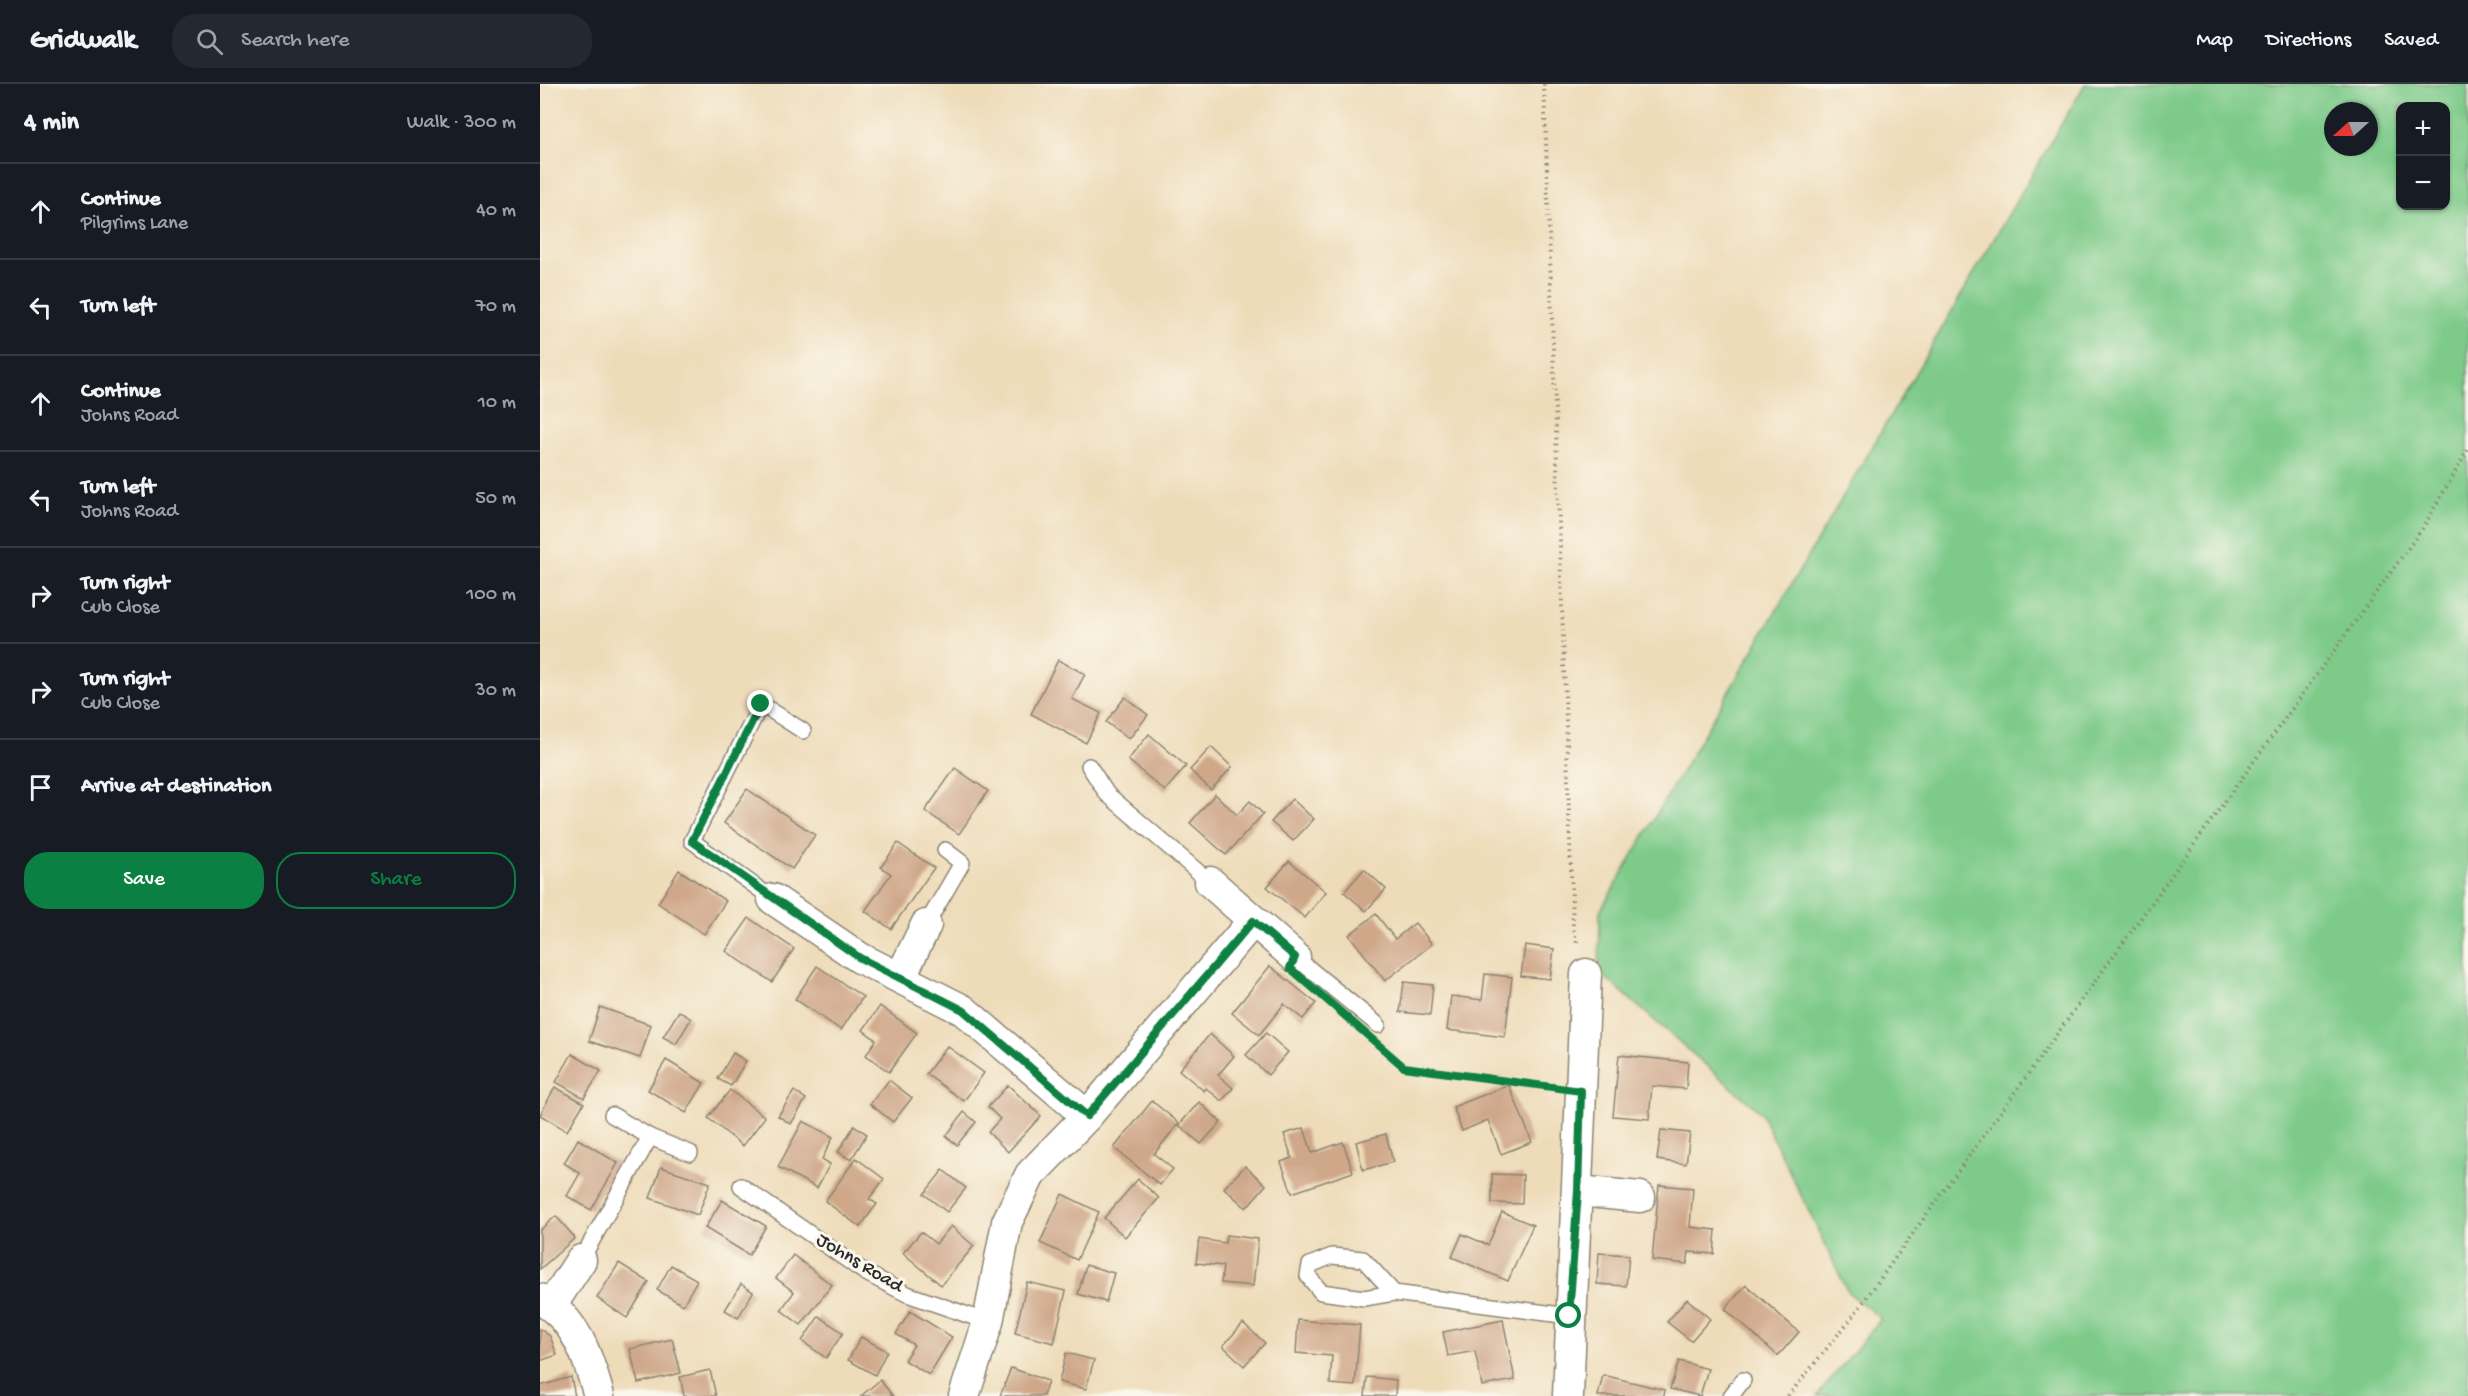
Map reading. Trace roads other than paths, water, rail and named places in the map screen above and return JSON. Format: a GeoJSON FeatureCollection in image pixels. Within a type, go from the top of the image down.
{"type":"FeatureCollection","features":[{"type":"Feature","properties":{"kind":"street"},"geometry":{"type":"LineString","coordinates":[[1210,882],[1295,957]]}},
{"type":"Feature","properties":{"kind":"street"},"geometry":{"type":"LineString","coordinates":[[772,899],[860,958],[963,1010],[1087,1116]]}},
{"type":"Feature","properties":{"kind":"street"},"geometry":{"type":"LineString","coordinates":[[964,1396],[988,1322],[1006,1222],[1030,1175],[1087,1116],[1253,921]]}},
{"type":"Feature","properties":{"kind":"street"},"geometry":{"type":"LineString","coordinates":[[900,978],[926,925]]}},
{"type":"Feature","properties":{"kind":"street"},"geometry":{"type":"LineString","coordinates":[[1568,1396],[1569,1316],[1578,1191],[1586,974]]}},
{"type":"Feature","properties":{"kind":"street"},"geometry":{"type":"LineString","coordinates":[[1578,1191],[1640,1197]]}},
{"type":"Feature","properties":{"kind":"street"},"geometry":{"type":"LineString","coordinates":[[581,1260],[546,1303],[569,1321],[588,1356],[599,1396]]}},
{"type":"Feature","properties":{"kind":"lane"},"geometry":{"type":"LineString","coordinates":[[772,899],[692,841],[761,704],[803,731]]}},
{"type":"Feature","properties":{"kind":"lane"},"geometry":{"type":"LineString","coordinates":[[1089,766],[1107,794],[1210,882]]}},
{"type":"Feature","properties":{"kind":"lane"},"geometry":{"type":"LineString","coordinates":[[926,925],[962,863],[945,850]]}},
{"type":"Feature","properties":{"kind":"lane"},"geometry":{"type":"LineString","coordinates":[[1295,957],[1378,1025]]}},
{"type":"Feature","properties":{"kind":"lane"},"geometry":{"type":"LineString","coordinates":[[612,1115],[650,1137],[690,1153]]}},
{"type":"Feature","properties":{"kind":"lane"},"geometry":{"type":"LineString","coordinates":[[581,1260],[650,1137]]}},
{"type":"Feature","properties":{"kind":"lane","name":"Johns Road"},"geometry":{"type":"LineString","coordinates":[[741,1186],[866,1273],[907,1294],[988,1322]]}},
{"type":"Feature","properties":{"kind":"lane"},"geometry":{"type":"LineString","coordinates":[[1394,1293],[1363,1259],[1332,1256],[1310,1265],[1308,1276],[1321,1292],[1364,1298],[1394,1293],[1569,1316]]}},
{"type":"Feature","properties":{"kind":"lane"},"geometry":{"type":"LineString","coordinates":[[1731,1396],[1743,1380]]}}]}
